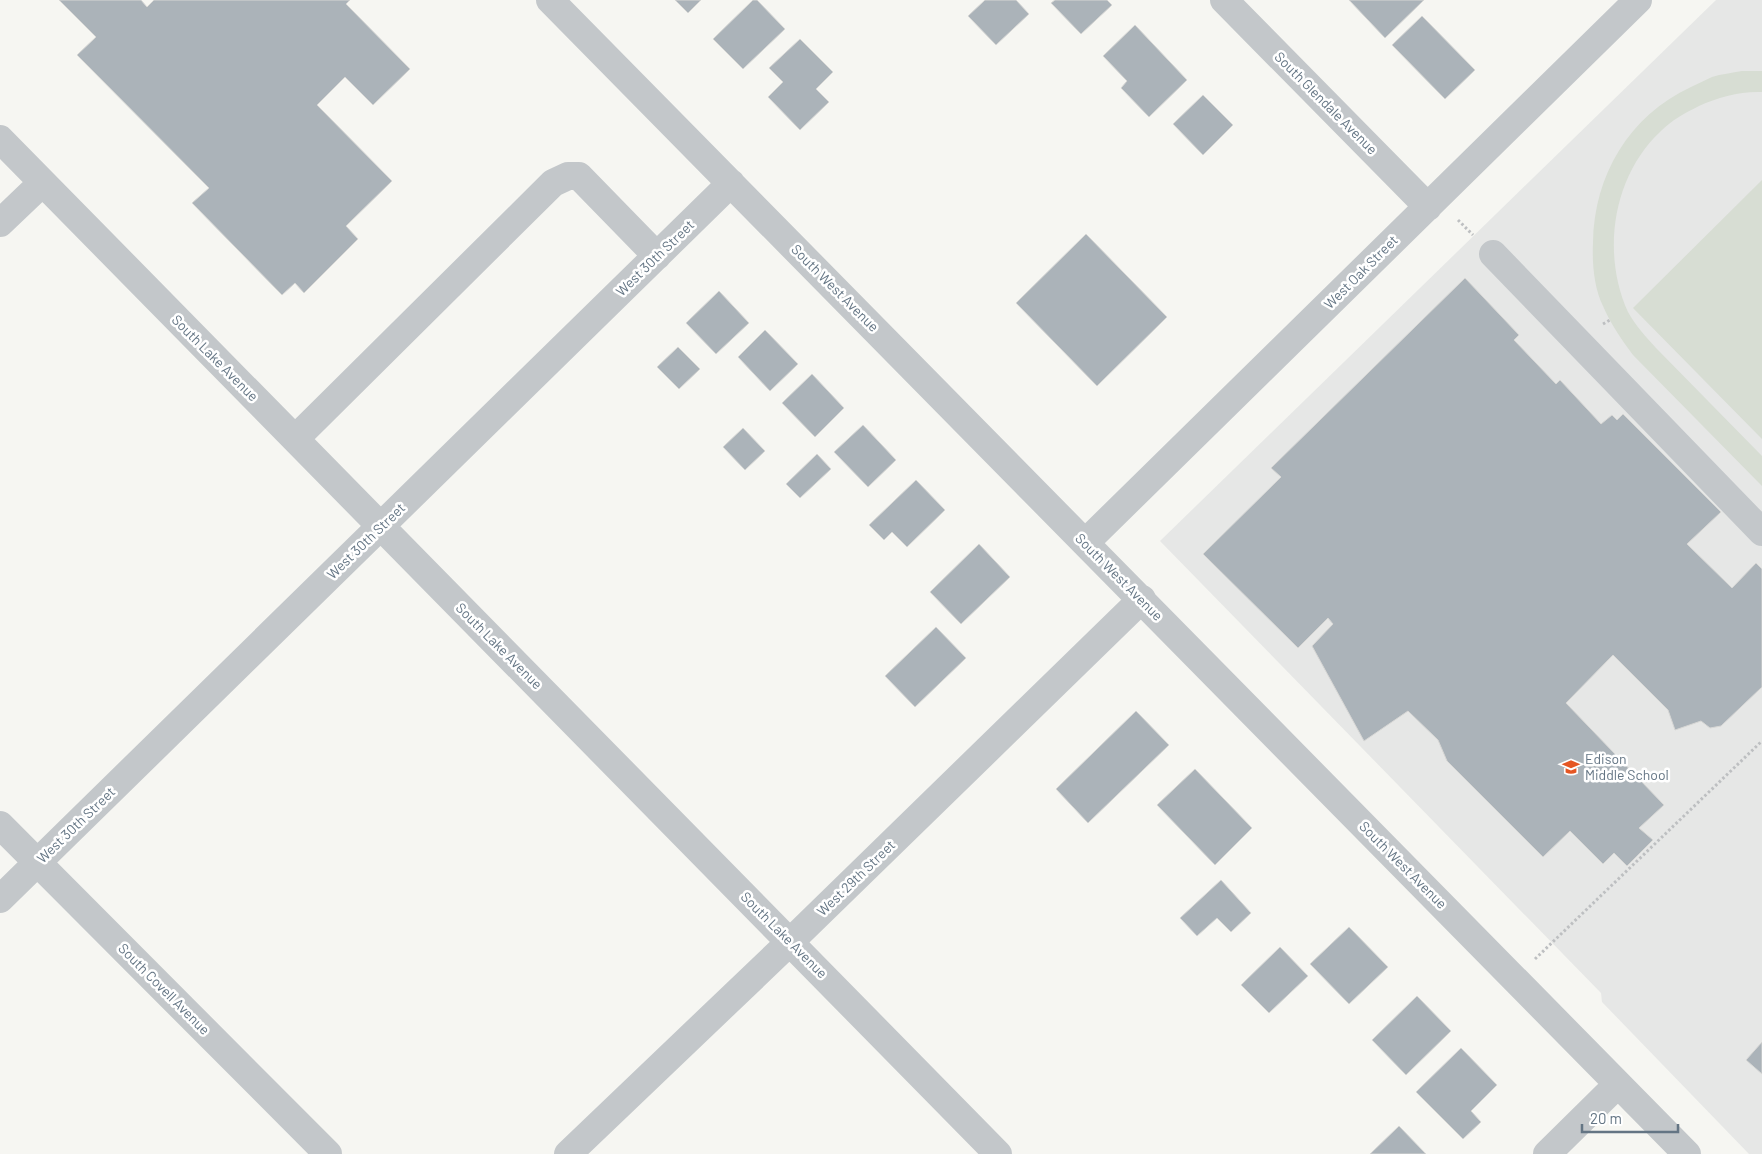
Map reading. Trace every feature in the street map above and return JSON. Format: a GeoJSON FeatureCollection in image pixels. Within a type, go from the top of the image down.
{"type":"FeatureCollection","features":[{"type":"Feature","properties":{"kind":"street","name":"South West Avenue"},"geometry":{"type":"LineString","coordinates":[[550,0],[1688,1154]]}},
{"type":"Feature","properties":{"kind":"street","name":"South Glendale Avenue"},"geometry":{"type":"LineString","coordinates":[[1224,0],[1432,203]]}},
{"type":"Feature","properties":{"kind":"street","name":"West Oak Street"},"geometry":{"type":"LineString","coordinates":[[1085,543],[1638,0]]}},
{"type":"Feature","properties":{"kind":"street","name":"South Lake Avenue"},"geometry":{"type":"LineString","coordinates":[[0,139],[998,1154]]}},
{"type":"Feature","properties":{"kind":"street"},"geometry":{"type":"LineString","coordinates":[[295,439],[553,183],[568,176],[579,176],[657,256]]}},
{"type":"Feature","properties":{"kind":"street"},"geometry":{"type":"LineString","coordinates":[[0,223],[42,183]]}},
{"type":"Feature","properties":{"kind":"street","name":"West 30th Street"},"geometry":{"type":"LineString","coordinates":[[0,899],[731,183]]}},
{"type":"Feature","properties":{"kind":"street"},"geometry":{"type":"LineString","coordinates":[[1493,254],[1762,532]]}},
{"type":"Feature","properties":{"kind":"street","name":"West 29th Street"},"geometry":{"type":"LineString","coordinates":[[568,1154],[790,942],[1142,600]]}},
{"type":"Feature","properties":{"kind":"street","name":"South Covell Avenue"},"geometry":{"type":"LineString","coordinates":[[0,825],[328,1154]]}},
{"type":"Feature","properties":{"kind":"street"},"geometry":{"type":"LineString","coordinates":[[1547,1154],[1618,1084]]}},
{"type":"Feature","properties":{"kind":"path"},"geometry":{"type":"LineString","coordinates":[[1432,203],[1493,254]]}},
{"type":"Feature","properties":{"kind":"path"},"geometry":{"type":"LineString","coordinates":[[1515,979],[1762,741]]}},
{"type":"Feature","properties":{"kind":"shaded area","name":"Edison Middle School"},"geometry":{"type":"Polygon","coordinates":[[[1716,0],[1762,0],[1762,1154],[1749,1154],[1602,1002],[1601,993],[1160,541],[1716,0]]]}},
{"type":"Feature","properties":{"kind":"shaded area"},"geometry":{"type":"Polygon","coordinates":[[[1742,71],[1762,71],[1762,92],[1730,95],[1699,106],[1670,123],[1645,149],[1632,170],[1622,192],[1616,216],[1614,240],[1615,265],[1620,289],[1628,312],[1637,326],[1656,348],[1762,456],[1762,486],[1633,355],[1613,325],[1600,299],[1594,275],[1593,259],[1595,218],[1600,194],[1608,171],[1619,150],[1633,131],[1669,99],[1712,77],[1742,71]]]}},
{"type":"Feature","properties":{"kind":"shaded area"},"geometry":{"type":"Polygon","coordinates":[[[1762,180],[1762,439],[1633,308],[1762,180]]]}},
{"type":"Feature","properties":{"kind":"building"},"geometry":{"type":"Polygon","coordinates":[[[59,0],[141,0],[147,7],[154,0],[350,0],[346,4],[410,69],[373,105],[345,77],[317,105],[392,181],[346,226],[358,239],[304,293],[295,283],[282,295],[192,203],[209,188],[77,55],[96,37],[59,0]]]}},
{"type":"Feature","properties":{"kind":"building"},"geometry":{"type":"Polygon","coordinates":[[[675,0],[701,0],[688,13],[675,0]]]}},
{"type":"Feature","properties":{"kind":"building"},"geometry":{"type":"Polygon","coordinates":[[[753,0],[757,0],[785,29],[743,69],[713,39],[753,0]]]}},
{"type":"Feature","properties":{"kind":"building"},"geometry":{"type":"Polygon","coordinates":[[[985,0],[1016,0],[1029,14],[996,45],[968,16],[985,0]]]}},
{"type":"Feature","properties":{"kind":"building"},"geometry":{"type":"Polygon","coordinates":[[[1055,0],[1107,0],[1112,5],[1081,34],[1051,3],[1055,0]]]}},
{"type":"Feature","properties":{"kind":"building"},"geometry":{"type":"Polygon","coordinates":[[[1349,0],[1424,0],[1385,38],[1349,0]]]}},
{"type":"Feature","properties":{"kind":"building"},"geometry":{"type":"Polygon","coordinates":[[[1422,16],[1475,70],[1445,99],[1392,45],[1422,16]]]}},
{"type":"Feature","properties":{"kind":"building"},"geometry":{"type":"Polygon","coordinates":[[[1135,25],[1187,80],[1149,117],[1121,88],[1127,81],[1103,56],[1135,25]]]}},
{"type":"Feature","properties":{"kind":"building"},"geometry":{"type":"Polygon","coordinates":[[[800,39],[833,72],[816,89],[829,102],[800,130],[768,97],[783,82],[769,68],[800,39]]]}},
{"type":"Feature","properties":{"kind":"building"},"geometry":{"type":"Polygon","coordinates":[[[1203,95],[1233,125],[1203,155],[1173,124],[1203,95]]]}},
{"type":"Feature","properties":{"kind":"building"},"geometry":{"type":"Polygon","coordinates":[[[1086,234],[1167,317],[1097,386],[1016,303],[1086,234]]]}},
{"type":"Feature","properties":{"kind":"building"},"geometry":{"type":"Polygon","coordinates":[[[1465,278],[1519,335],[1514,340],[1556,384],[1560,380],[1601,424],[1612,415],[1617,420],[1623,414],[1721,512],[1687,544],[1732,588],[1756,563],[1762,569],[1762,687],[1721,726],[1710,728],[1701,721],[1675,730],[1668,710],[1613,655],[1566,703],[1664,805],[1639,828],[1653,840],[1627,866],[1614,853],[1603,864],[1570,831],[1543,857],[1447,761],[1438,740],[1408,711],[1364,741],[1312,646],[1333,624],[1328,618],[1298,648],[1203,554],[1281,477],[1271,468],[1465,278]]]}},
{"type":"Feature","properties":{"kind":"building"},"geometry":{"type":"Polygon","coordinates":[[[719,291],[749,323],[716,354],[686,323],[719,291]]]}},
{"type":"Feature","properties":{"kind":"building"},"geometry":{"type":"Polygon","coordinates":[[[765,330],[798,364],[770,391],[738,357],[765,330]]]}},
{"type":"Feature","properties":{"kind":"building"},"geometry":{"type":"Polygon","coordinates":[[[678,347],[700,369],[679,389],[657,367],[678,347]]]}},
{"type":"Feature","properties":{"kind":"building"},"geometry":{"type":"Polygon","coordinates":[[[812,374],[844,408],[815,437],[782,403],[812,374]]]}},
{"type":"Feature","properties":{"kind":"building"},"geometry":{"type":"Polygon","coordinates":[[[863,425],[896,460],[868,487],[834,452],[863,425]]]}},
{"type":"Feature","properties":{"kind":"building"},"geometry":{"type":"Polygon","coordinates":[[[743,428],[765,451],[745,470],[723,447],[743,428]]]}},
{"type":"Feature","properties":{"kind":"building"},"geometry":{"type":"Polygon","coordinates":[[[817,454],[831,469],[800,498],[786,484],[817,454]]]}},
{"type":"Feature","properties":{"kind":"building"},"geometry":{"type":"Polygon","coordinates":[[[916,480],[945,510],[907,547],[892,532],[884,540],[869,525],[916,480]]]}},
{"type":"Feature","properties":{"kind":"building"},"geometry":{"type":"Polygon","coordinates":[[[979,544],[1010,577],[961,624],[930,592],[979,544]]]}},
{"type":"Feature","properties":{"kind":"building"},"geometry":{"type":"Polygon","coordinates":[[[936,627],[966,658],[915,707],[885,676],[936,627]]]}},
{"type":"Feature","properties":{"kind":"building"},"geometry":{"type":"Polygon","coordinates":[[[1136,711],[1169,745],[1088,823],[1056,789],[1136,711]]]}},
{"type":"Feature","properties":{"kind":"building"},"geometry":{"type":"Polygon","coordinates":[[[1195,769],[1252,828],[1215,865],[1157,805],[1195,769]]]}},
{"type":"Feature","properties":{"kind":"building"},"geometry":{"type":"Polygon","coordinates":[[[1221,880],[1251,913],[1231,932],[1217,918],[1197,936],[1180,918],[1221,880]]]}},
{"type":"Feature","properties":{"kind":"building"},"geometry":{"type":"Polygon","coordinates":[[[1349,927],[1388,967],[1349,1004],[1310,964],[1349,927]]]}},
{"type":"Feature","properties":{"kind":"building"},"geometry":{"type":"Polygon","coordinates":[[[1280,947],[1308,976],[1269,1013],[1241,985],[1280,947]]]}},
{"type":"Feature","properties":{"kind":"building"},"geometry":{"type":"Polygon","coordinates":[[[1417,996],[1451,1031],[1406,1075],[1372,1040],[1417,996]]]}},
{"type":"Feature","properties":{"kind":"building"},"geometry":{"type":"Polygon","coordinates":[[[1762,1042],[1762,1074],[1746,1060],[1762,1042]]]}},
{"type":"Feature","properties":{"kind":"building"},"geometry":{"type":"Polygon","coordinates":[[[1461,1048],[1497,1085],[1471,1111],[1481,1122],[1463,1139],[1416,1092],[1461,1048]]]}},
{"type":"Feature","properties":{"kind":"building"},"geometry":{"type":"Polygon","coordinates":[[[1399,1126],[1426,1154],[1370,1154],[1399,1126]]]}},
{"type":"Feature","properties":{"kind":"place","name":"Edison Middle School"},"geometry":{"type":"Point","coordinates":[1571,767]}}]}
